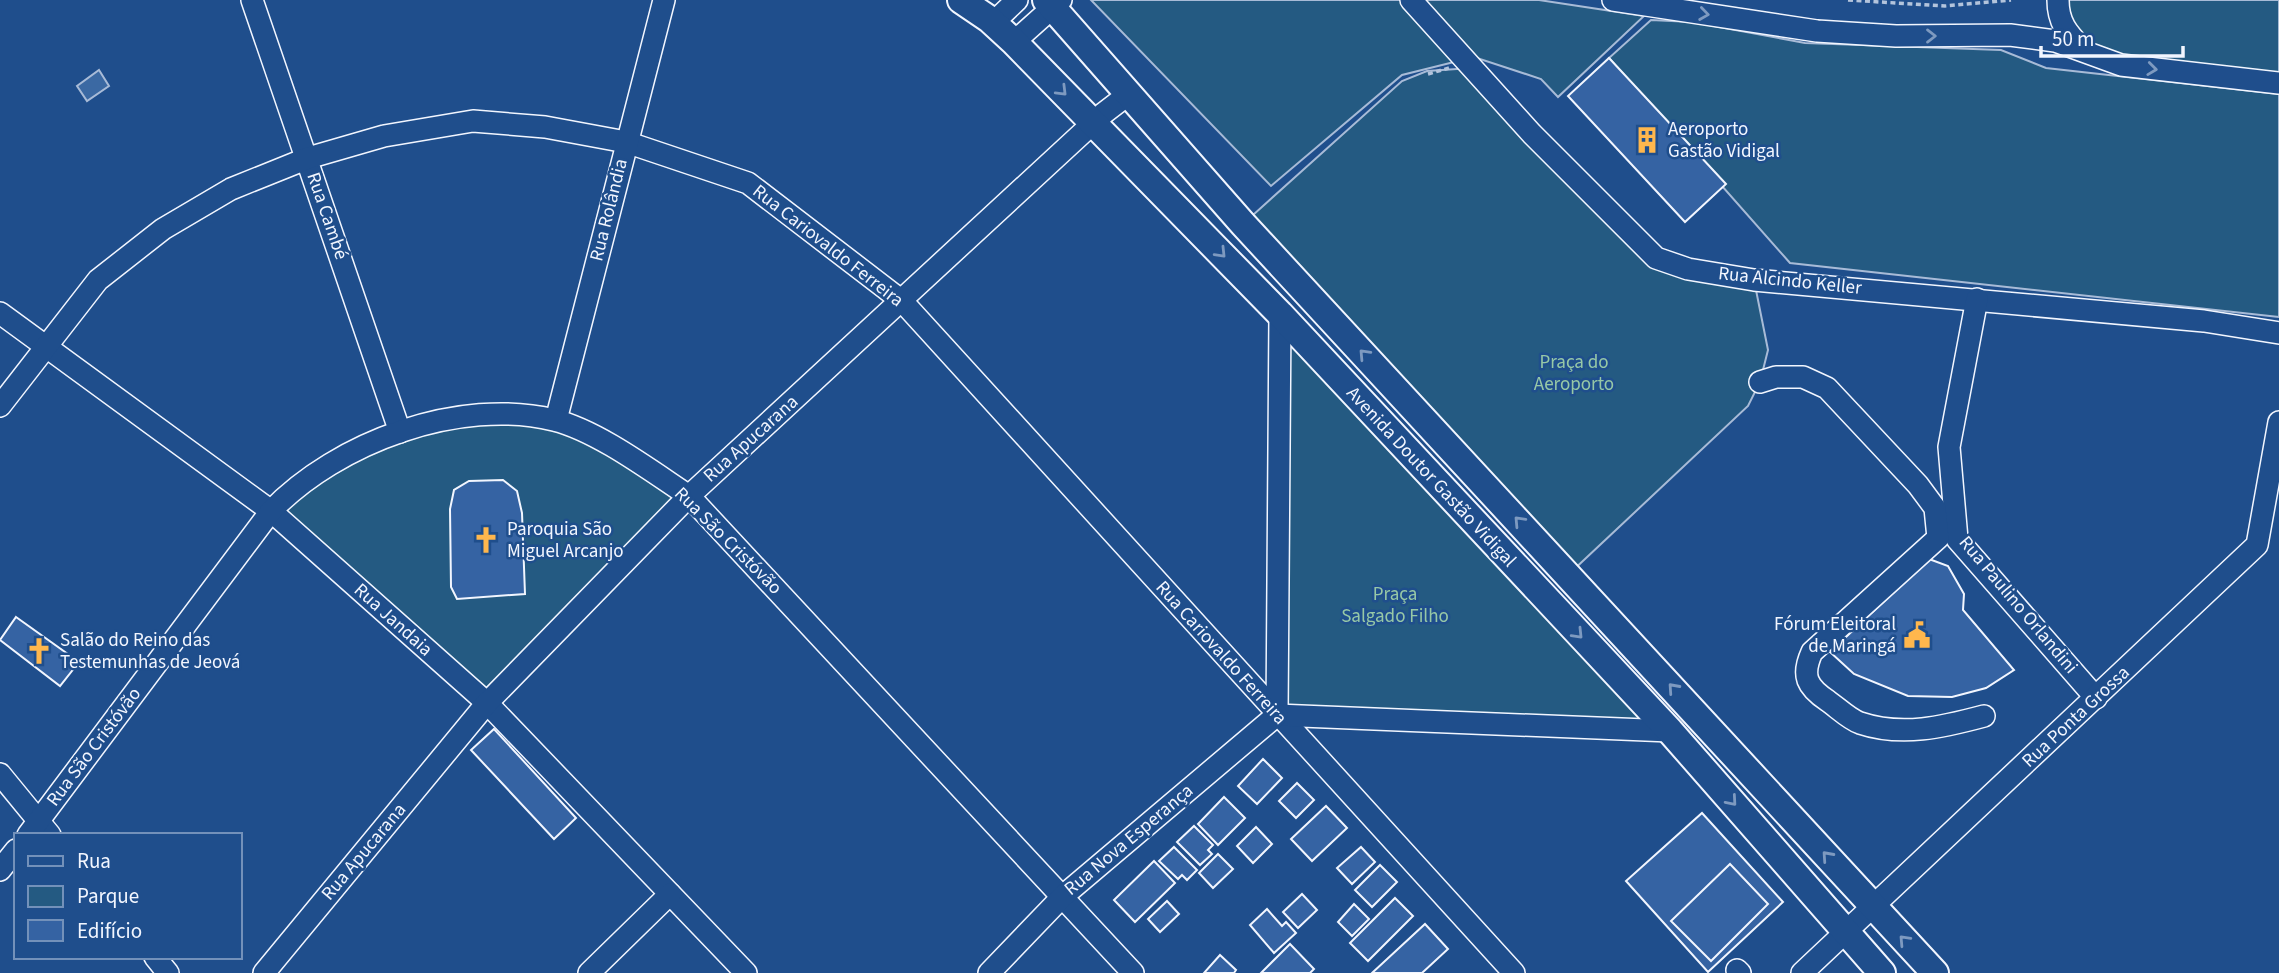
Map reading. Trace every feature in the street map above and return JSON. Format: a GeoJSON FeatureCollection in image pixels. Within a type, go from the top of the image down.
{"type":"FeatureCollection","features":[{"type":"Feature","properties":{"kind":"main road","name":"Avenida Doutor Gastão Vidigal"},"geometry":{"type":"LineString","coordinates":[[961,0],[1014,42],[1280,314],[1671,731],[1882,973]]}},
{"type":"Feature","properties":{"kind":"main road","name":"Avenida Doutor Gastão Vidigal"},"geometry":{"type":"LineString","coordinates":[[1053,2],[1243,224],[1935,973]]}},
{"type":"Feature","properties":{"kind":"street","name":"Rua Cambé"},"geometry":{"type":"LineString","coordinates":[[253,0],[400,432]]}},
{"type":"Feature","properties":{"kind":"street","name":"Rua Rolândia"},"geometry":{"type":"LineString","coordinates":[[556,420],[664,0]]}},
{"type":"Feature","properties":{"kind":"street"},"geometry":{"type":"LineString","coordinates":[[993,23],[1017,0]]}},
{"type":"Feature","properties":{"kind":"street","name":"Rua Alcindo Keller"},"geometry":{"type":"LineString","coordinates":[[1412,0],[1532,134],[1656,258],[1688,269],[1754,280],[2204,321],[2279,334]]}},
{"type":"Feature","properties":{"kind":"street"},"geometry":{"type":"LineString","coordinates":[[1613,0],[1817,31],[1896,36],[2010,35],[2055,41],[2121,65],[2279,83]]}},
{"type":"Feature","properties":{"kind":"street"},"geometry":{"type":"LineString","coordinates":[[2058,0],[2058,15],[2065,31],[2086,52]]}},
{"type":"Feature","properties":{"kind":"street"},"geometry":{"type":"LineString","coordinates":[[1014,42],[1053,2]]}},
{"type":"Feature","properties":{"kind":"street","name":"Rua Apucarana"},"geometry":{"type":"LineString","coordinates":[[264,973],[487,703],[689,496],[1094,123],[1130,93]]}},
{"type":"Feature","properties":{"kind":"street","name":"Rua Cariovaldo Ferreira"},"geometry":{"type":"LineString","coordinates":[[0,406],[98,280],[163,229],[231,189],[308,158],[384,136],[473,121],[545,127],[626,142],[678,157],[748,183],[902,301],[1514,973]]}},
{"type":"Feature","properties":{"kind":"street","name":"Rua Paulino Orlandini"},"geometry":{"type":"LineString","coordinates":[[1977,299],[1950,447],[1957,539],[2096,698]]}},
{"type":"Feature","properties":{"kind":"street","name":"Rua Jandaia"},"geometry":{"type":"LineString","coordinates":[[0,313],[271,511],[487,703],[747,973]]}},
{"type":"Feature","properties":{"kind":"street"},"geometry":{"type":"LineString","coordinates":[[1280,314],[1277,715],[1671,731]]}},
{"type":"Feature","properties":{"kind":"street"},"geometry":{"type":"LineString","coordinates":[[1760,382],[1776,377],[1803,377],[1827,388],[1918,485],[1935,508],[1938,537],[1811,652],[1805,667],[1805,678],[1814,691],[1858,722],[1896,730],[1934,729],[1984,716]]}},
{"type":"Feature","properties":{"kind":"street","name":"Rua São Cristóvão"},"geometry":{"type":"LineString","coordinates":[[39,830],[271,511],[290,490],[331,463],[400,432],[440,420],[498,412],[556,420],[624,451],[689,496],[1133,973]]}},
{"type":"Feature","properties":{"kind":"street","name":"Rua Ponta Grossa"},"geometry":{"type":"LineString","coordinates":[[1802,973],[2258,545],[2279,422]]}},
{"type":"Feature","properties":{"kind":"street"},"geometry":{"type":"LineString","coordinates":[[1543,597],[1569,574]]}},
{"type":"Feature","properties":{"kind":"street","name":"Rua Nova Esperança"},"geometry":{"type":"LineString","coordinates":[[989,973],[1063,896],[1277,715]]}},
{"type":"Feature","properties":{"kind":"street"},"geometry":{"type":"LineString","coordinates":[[0,775],[39,830]]}},
{"type":"Feature","properties":{"kind":"street"},"geometry":{"type":"LineString","coordinates":[[0,870],[14,852]]}},
{"type":"Feature","properties":{"kind":"street"},"geometry":{"type":"LineString","coordinates":[[589,973],[670,894]]}},
{"type":"Feature","properties":{"kind":"street"},"geometry":{"type":"LineString","coordinates":[[157,959],[168,973]]}},
{"type":"Feature","properties":{"kind":"path"},"geometry":{"type":"LineString","coordinates":[[1848,0],[1935,6],[2011,0]]}},
{"type":"Feature","properties":{"kind":"green space"},"geometry":{"type":"Polygon","coordinates":[[[1091,0],[1539,0],[1644,16],[1558,97],[1541,79],[1474,57],[1402,75],[1271,186],[1091,0]]]}},
{"type":"Feature","properties":{"kind":"green space"},"geometry":{"type":"Polygon","coordinates":[[[2063,0],[2279,0],[2279,77],[2149,65],[2101,54],[2087,47],[2077,37],[2068,20],[2063,0]]]}},
{"type":"Feature","properties":{"kind":"green space"},"geometry":{"type":"Polygon","coordinates":[[[1651,20],[1692,22],[1805,43],[2001,50],[2046,68],[2279,94],[2279,317],[1790,263],[1609,58],[1651,20]]]}},
{"type":"Feature","properties":{"kind":"green space","name":"Praça do Aeroporto"},"geometry":{"type":"Polygon","coordinates":[[[1472,68],[1656,258],[1754,280],[1768,350],[1760,382],[1748,406],[1569,574],[1243,224],[1402,81],[1427,71],[1472,68]]]}},
{"type":"Feature","properties":{"kind":"green space","name":"Praça Salgado Filho"},"geometry":{"type":"Polygon","coordinates":[[[1280,314],[1670,731],[1277,715],[1280,314]]]}},
{"type":"Feature","properties":{"kind":"green space"},"geometry":{"type":"Polygon","coordinates":[[[440,420],[556,420],[687,495],[487,703],[271,511],[290,490],[440,420]]]}},
{"type":"Feature","properties":{"kind":"shaded area"},"geometry":{"type":"Polygon","coordinates":[[[99,70],[109,86],[87,101],[77,86],[99,70]]]}},
{"type":"Feature","properties":{"kind":"building","name":"Aeroporto Gastão Vidigal"},"geometry":{"type":"Polygon","coordinates":[[[1609,58],[1726,184],[1685,222],[1568,96],[1609,58]]]}},
{"type":"Feature","properties":{"kind":"building","name":"Paroquia São Miguel Arcanjo"},"geometry":{"type":"Polygon","coordinates":[[[503,480],[517,491],[522,513],[525,594],[457,599],[451,587],[450,509],[454,490],[469,481],[503,480]]]}},
{"type":"Feature","properties":{"kind":"building","name":"Fórum Eleitoral de Maringá"},"geometry":{"type":"Polygon","coordinates":[[[1929,559],[1948,566],[1964,594],[1963,610],[2014,670],[1986,688],[1952,697],[1908,696],[1854,674],[1830,652],[1929,559]]]}},
{"type":"Feature","properties":{"kind":"building","name":"Salão do Reino das Testemunhas de Jeová"},"geometry":{"type":"Polygon","coordinates":[[[16,617],[79,662],[60,686],[0,640],[16,617]]]}},
{"type":"Feature","properties":{"kind":"building"},"geometry":{"type":"Polygon","coordinates":[[[494,729],[576,818],[554,839],[471,750],[494,729]]]}},
{"type":"Feature","properties":{"kind":"building"},"geometry":{"type":"Polygon","coordinates":[[[1263,759],[1282,778],[1257,804],[1238,786],[1263,759]]]}},
{"type":"Feature","properties":{"kind":"building"},"geometry":{"type":"Polygon","coordinates":[[[1297,783],[1314,800],[1296,818],[1279,801],[1297,783]]]}},
{"type":"Feature","properties":{"kind":"building"},"geometry":{"type":"Polygon","coordinates":[[[1224,797],[1245,818],[1218,845],[1198,824],[1224,797]]]}},
{"type":"Feature","properties":{"kind":"building"},"geometry":{"type":"Polygon","coordinates":[[[1326,806],[1347,828],[1312,861],[1291,839],[1326,806]]]}},
{"type":"Feature","properties":{"kind":"building"},"geometry":{"type":"Polygon","coordinates":[[[1702,813],[1783,902],[1708,972],[1626,881],[1702,813]]]}},
{"type":"Feature","properties":{"kind":"building"},"geometry":{"type":"Polygon","coordinates":[[[1194,826],[1213,845],[1208,850],[1212,854],[1200,865],[1177,842],[1194,826]]]}},
{"type":"Feature","properties":{"kind":"building"},"geometry":{"type":"Polygon","coordinates":[[[1256,827],[1272,844],[1253,863],[1237,846],[1256,827]]]}},
{"type":"Feature","properties":{"kind":"building"},"geometry":{"type":"Polygon","coordinates":[[[1174,847],[1197,870],[1187,880],[1182,875],[1178,879],[1159,861],[1174,847]]]}},
{"type":"Feature","properties":{"kind":"building"},"geometry":{"type":"Polygon","coordinates":[[[1361,847],[1375,862],[1352,884],[1337,868],[1361,847]]]}},
{"type":"Feature","properties":{"kind":"building"},"geometry":{"type":"Polygon","coordinates":[[[1218,854],[1233,869],[1213,888],[1199,873],[1218,854]]]}},
{"type":"Feature","properties":{"kind":"building"},"geometry":{"type":"Polygon","coordinates":[[[1154,861],[1175,883],[1135,922],[1114,900],[1154,861]]]}},
{"type":"Feature","properties":{"kind":"building"},"geometry":{"type":"Polygon","coordinates":[[[1730,864],[1768,904],[1711,961],[1671,921],[1730,864]]]}},
{"type":"Feature","properties":{"kind":"building"},"geometry":{"type":"Polygon","coordinates":[[[1380,865],[1397,882],[1372,907],[1355,890],[1380,865]]]}},
{"type":"Feature","properties":{"kind":"building"},"geometry":{"type":"Polygon","coordinates":[[[1302,894],[1317,910],[1298,928],[1283,912],[1302,894]]]}},
{"type":"Feature","properties":{"kind":"building"},"geometry":{"type":"Polygon","coordinates":[[[1395,898],[1413,916],[1368,961],[1350,943],[1395,898]]]}},
{"type":"Feature","properties":{"kind":"building"},"geometry":{"type":"Polygon","coordinates":[[[1167,901],[1179,914],[1160,932],[1148,919],[1167,901]]]}},
{"type":"Feature","properties":{"kind":"building"},"geometry":{"type":"Polygon","coordinates":[[[1354,904],[1369,919],[1352,936],[1338,922],[1354,904]]]}},
{"type":"Feature","properties":{"kind":"building"},"geometry":{"type":"Polygon","coordinates":[[[1267,909],[1282,926],[1286,922],[1296,933],[1274,953],[1250,925],[1267,909]]]}},
{"type":"Feature","properties":{"kind":"building"},"geometry":{"type":"Polygon","coordinates":[[[1425,924],[1448,949],[1422,973],[1372,973],[1425,924]]]}},
{"type":"Feature","properties":{"kind":"building"},"geometry":{"type":"Polygon","coordinates":[[[1290,944],[1314,969],[1310,973],[1261,973],[1290,944]]]}},
{"type":"Feature","properties":{"kind":"building"},"geometry":{"type":"Polygon","coordinates":[[[1220,955],[1236,970],[1234,973],[1204,973],[1220,955]]]}},
{"type":"Feature","properties":{"kind":"place","name":"Aeroporto Gastão Vidigal"},"geometry":{"type":"Point","coordinates":[1647,140]}},
{"type":"Feature","properties":{"kind":"place","name":"Paroquia São Miguel Arcanjo"},"geometry":{"type":"Point","coordinates":[486,540]}},
{"type":"Feature","properties":{"kind":"place","name":"Fórum Eleitoral de Maringá"},"geometry":{"type":"Point","coordinates":[1917,635]}},
{"type":"Feature","properties":{"kind":"place","name":"Salão do Reino das Testemunhas de Jeová"},"geometry":{"type":"Point","coordinates":[39,651]}}]}
